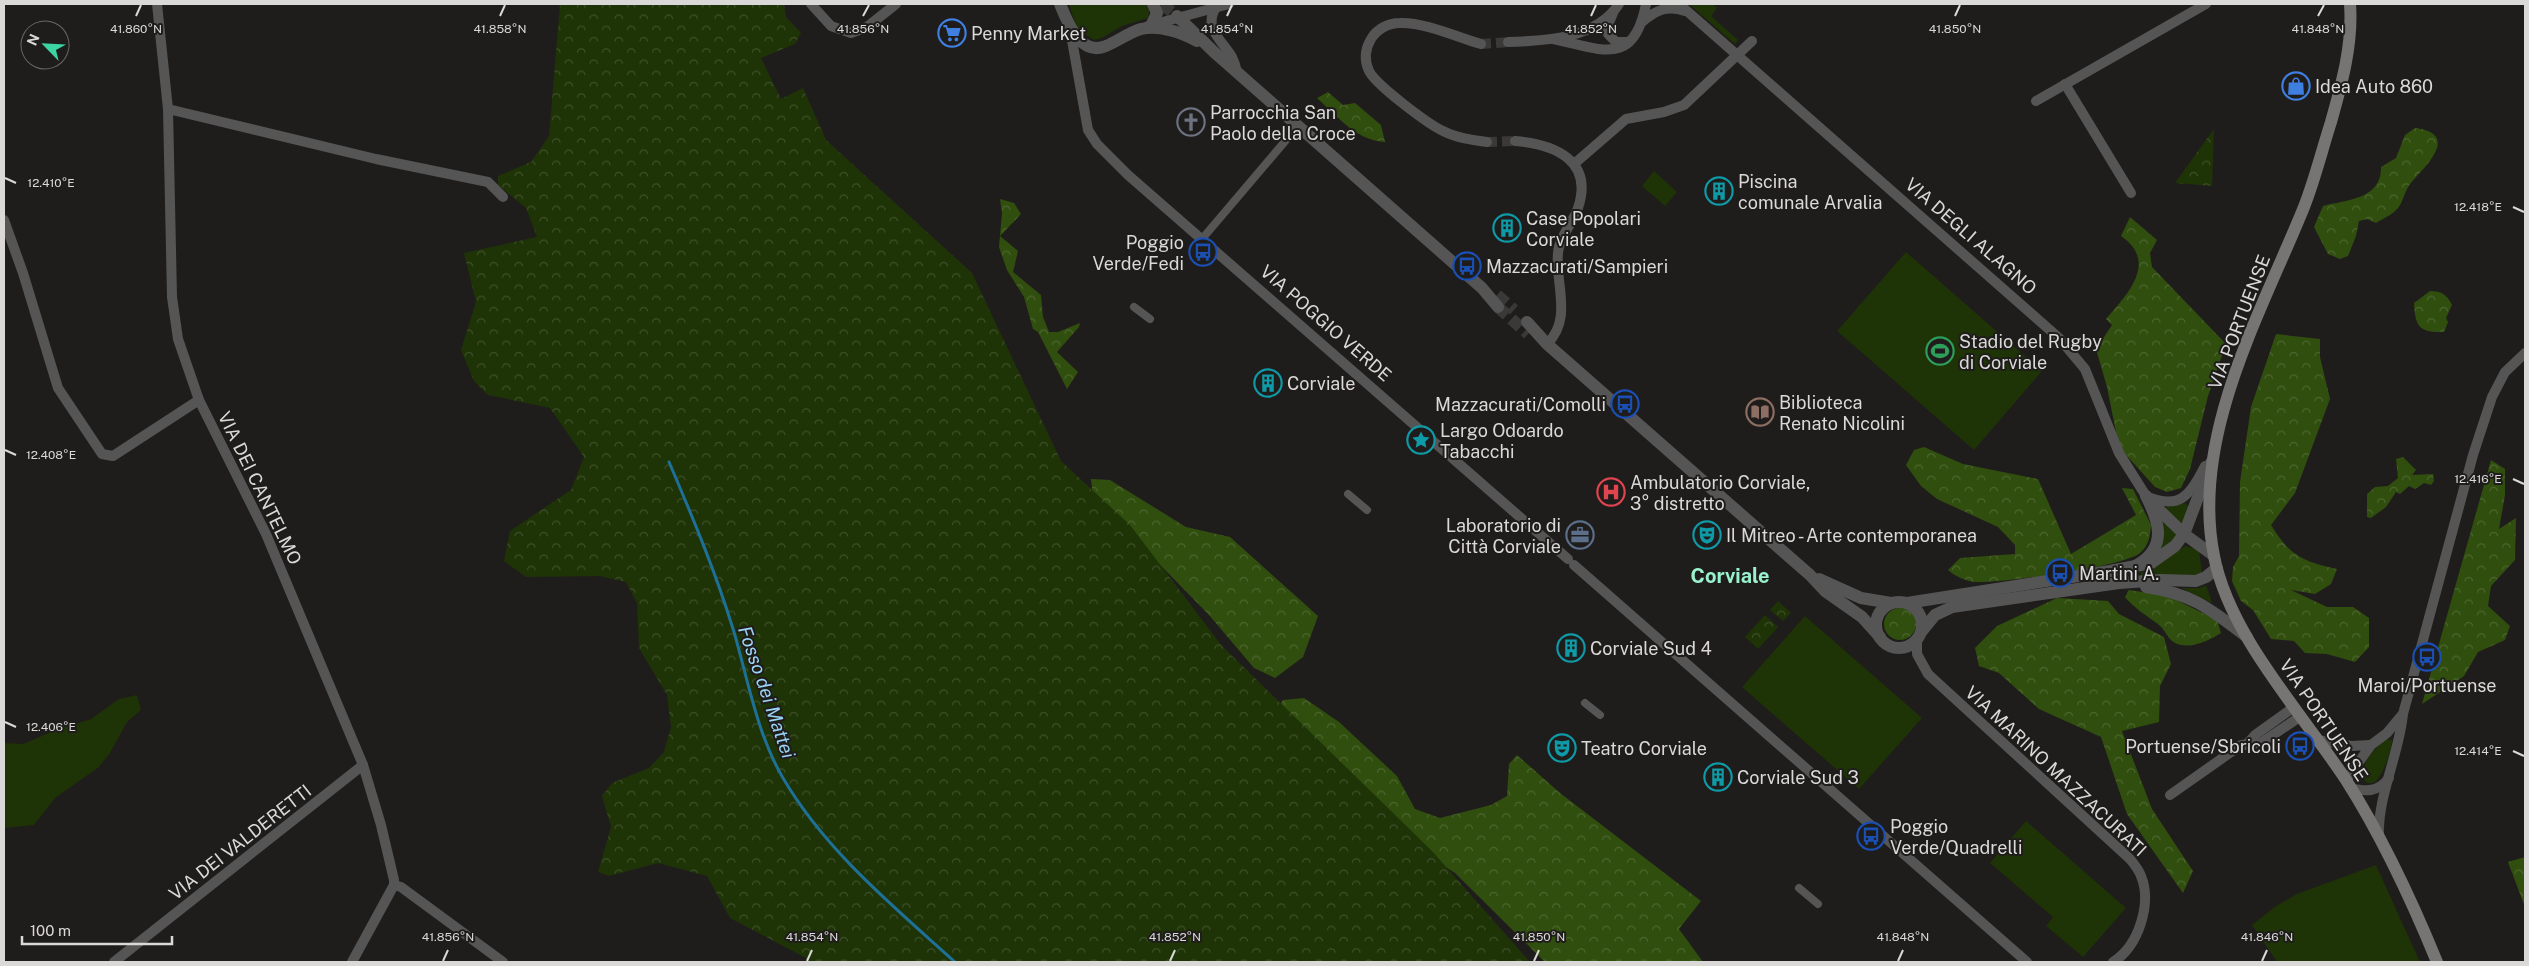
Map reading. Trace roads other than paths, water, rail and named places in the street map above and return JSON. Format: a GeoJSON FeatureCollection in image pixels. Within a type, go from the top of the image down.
{"type":"FeatureCollection","features":[{"type":"Feature","properties":{"kind":"main road","name":"VIA PORTUENSE"},"geometry":{"type":"LineString","coordinates":[[2350,4],[2350,33],[2346,63],[2319,161],[2304,207],[2240,358],[2215,452],[2209,503],[2213,555],[2230,602],[2248,637],[2348,784],[2379,840],[2437,962]]}},
{"type":"Feature","properties":{"kind":"street","name":"VIA DEI CANTELMO"},"geometry":{"type":"LineString","coordinates":[[157,4],[168,109],[173,310],[178,339],[199,400],[266,534],[363,765],[381,825],[394,886]]}},
{"type":"Feature","properties":{"kind":"street"},"geometry":{"type":"LineString","coordinates":[[812,4],[834,28],[851,33],[867,27],[896,4]]}},
{"type":"Feature","properties":{"kind":"street"},"geometry":{"type":"LineString","coordinates":[[1060,4],[1070,29],[1085,44],[1095,48],[1106,46],[1147,26],[1177,16],[1229,4]]}},
{"type":"Feature","properties":{"kind":"street"},"geometry":{"type":"LineString","coordinates":[[1147,26],[1157,13],[1153,4]]}},
{"type":"Feature","properties":{"kind":"street"},"geometry":{"type":"LineString","coordinates":[[1554,39],[1610,51],[1618,50],[1629,42],[1641,23],[1646,4]]}},
{"type":"Feature","properties":{"kind":"street","name":"VIA DEGLI ALAGNO"},"geometry":{"type":"LineString","coordinates":[[1679,4],[2059,338],[2085,369],[2119,454],[2146,496],[2184,534],[2213,555]]}},
{"type":"Feature","properties":{"kind":"street"},"geometry":{"type":"LineString","coordinates":[[2036,101],[2202,5]]}},
{"type":"Feature","properties":{"kind":"street"},"geometry":{"type":"LineString","coordinates":[[1216,7],[1210,20],[1211,27],[1233,58],[1237,72]]}},
{"type":"Feature","properties":{"kind":"street"},"geometry":{"type":"LineString","coordinates":[[1617,7],[1608,25],[1608,34],[1616,42],[1629,42]]}},
{"type":"Feature","properties":{"kind":"street"},"geometry":{"type":"LineString","coordinates":[[1508,42],[1554,39],[1588,30],[1617,7]]}},
{"type":"Feature","properties":{"kind":"street"},"geometry":{"type":"LineString","coordinates":[[1641,23],[1652,14],[1664,8],[1674,8],[1687,12]]}},
{"type":"Feature","properties":{"kind":"street"},"geometry":{"type":"LineString","coordinates":[[1177,16],[1214,52],[1498,301]]}},
{"type":"Feature","properties":{"kind":"street"},"geometry":{"type":"LineString","coordinates":[[1481,44],[1409,23],[1392,23],[1382,28],[1373,36],[1365,56],[1369,70],[1376,80],[1428,122],[1460,138],[1487,142]]}},
{"type":"Feature","properties":{"kind":"street"},"geometry":{"type":"LineString","coordinates":[[1147,26],[1178,32],[1214,52]]}},
{"type":"Feature","properties":{"kind":"street","name":"VIA POGGIO VERDE"},"geometry":{"type":"LineString","coordinates":[[1070,29],[1086,125],[1093,139],[1128,176],[1226,259],[2027,962]]}},
{"type":"Feature","properties":{"kind":"street"},"geometry":{"type":"LineString","coordinates":[[1574,164],[1626,119],[1664,112],[1684,105],[1752,41]]}},
{"type":"Feature","properties":{"kind":"street"},"geometry":{"type":"LineString","coordinates":[[2065,84],[2131,193]]}},
{"type":"Feature","properties":{"kind":"street"},"geometry":{"type":"LineString","coordinates":[[168,109],[376,159],[488,182],[503,197]]}},
{"type":"Feature","properties":{"kind":"street"},"geometry":{"type":"LineString","coordinates":[[1202,239],[1298,126]]}},
{"type":"Feature","properties":{"kind":"street"},"geometry":{"type":"LineString","coordinates":[[1515,141],[1551,147],[1563,154],[1574,164],[1581,185],[1581,197],[1558,253],[1562,309],[1559,329],[1544,342]]}},
{"type":"Feature","properties":{"kind":"street"},"geometry":{"type":"LineString","coordinates":[[4,220],[23,273],[58,388],[102,454],[113,456],[199,400]]}},
{"type":"Feature","properties":{"kind":"street"},"geometry":{"type":"LineString","coordinates":[[1134,306],[1150,319]]}},
{"type":"Feature","properties":{"kind":"street"},"geometry":{"type":"LineString","coordinates":[[1527,328],[1810,575],[1825,591],[1862,617],[1887,644],[1896,648],[1906,647],[1919,636],[1935,615],[1952,607],[2119,583],[2162,580],[2198,581],[2217,568]]}},
{"type":"Feature","properties":{"kind":"street"},"geometry":{"type":"LineString","coordinates":[[2379,840],[2379,822],[2401,732],[2403,714],[2476,446],[2492,396],[2505,372],[2525,353]]}},
{"type":"Feature","properties":{"kind":"street"},"geometry":{"type":"LineString","coordinates":[[2146,496],[2167,502],[2183,498],[2192,490],[2215,452]]}},
{"type":"Feature","properties":{"kind":"street"},"geometry":{"type":"LineString","coordinates":[[1810,575],[1861,598],[1891,603],[1908,602],[2127,568],[2157,560],[2175,546],[2184,534],[2215,452]]}},
{"type":"Feature","properties":{"kind":"street"},"geometry":{"type":"LineString","coordinates":[[1348,494],[1367,510]]}},
{"type":"Feature","properties":{"kind":"street"},"geometry":{"type":"LineString","coordinates":[[2127,568],[2145,559],[2157,538],[2158,522],[2146,496]]}},
{"type":"Feature","properties":{"kind":"street"},"geometry":{"type":"LineString","coordinates":[[2119,583],[2163,589],[2182,594],[2214,612],[2248,637]]}},
{"type":"Feature","properties":{"kind":"street"},"geometry":{"type":"LineString","coordinates":[[1908,602],[1914,606],[1922,617],[1919,636]]}},
{"type":"Feature","properties":{"kind":"street"},"geometry":{"type":"LineString","coordinates":[[1880,637],[1876,620],[1881,610],[1891,603]]}},
{"type":"Feature","properties":{"kind":"street","name":"VIA MARINO MAZZACURATI"},"geometry":{"type":"LineString","coordinates":[[1919,636],[1917,654],[1928,674],[2130,860],[2141,874],[2145,903],[2142,917],[2133,940],[2116,962]]}},
{"type":"Feature","properties":{"kind":"street"},"geometry":{"type":"LineString","coordinates":[[1585,703],[1600,715]]}},
{"type":"Feature","properties":{"kind":"street"},"geometry":{"type":"LineString","coordinates":[[2170,795],[2241,746],[2261,743],[2298,711]]}},
{"type":"Feature","properties":{"kind":"street"},"geometry":{"type":"LineString","coordinates":[[2390,776],[2384,784],[2375,790],[2363,791],[2348,784],[2371,745],[2387,733],[2403,714]]}},
{"type":"Feature","properties":{"kind":"street"},"geometry":{"type":"LineString","coordinates":[[2318,740],[2357,746],[2371,745]]}},
{"type":"Feature","properties":{"kind":"street","name":"VIA DEI VALDERETTI"},"geometry":{"type":"LineString","coordinates":[[114,962],[363,765]]}},
{"type":"Feature","properties":{"kind":"street"},"geometry":{"type":"LineString","coordinates":[[352,962],[394,886],[401,887],[503,962]]}},
{"type":"Feature","properties":{"kind":"street"},"geometry":{"type":"LineString","coordinates":[[1799,888],[1818,904]]}},
{"type":"Feature","properties":{"kind":"waterway","name":"Fosso dei Mattei"},"geometry":{"type":"LineString","coordinates":[[669,462],[720,588],[760,725],[766,743],[783,778],[800,804],[840,853],[884,898],[955,962]]}},
{"type":"Feature","properties":{"kind":"tunnel"},"geometry":{"type":"LineString","coordinates":[[1162,4],[1177,16]]}},
{"type":"Feature","properties":{"kind":"tunnel"},"geometry":{"type":"LineString","coordinates":[[1481,44],[1508,42]]}},
{"type":"Feature","properties":{"kind":"tunnel"},"geometry":{"type":"LineString","coordinates":[[1487,142],[1515,141]]}},
{"type":"Feature","properties":{"kind":"tunnel"},"geometry":{"type":"LineString","coordinates":[[1497,295],[1514,310]]}},
{"type":"Feature","properties":{"kind":"tunnel"},"geometry":{"type":"LineString","coordinates":[[1498,307],[1528,334]]}},
{"type":"Feature","properties":{"kind":"place","name":"Penny Market"},"geometry":{"type":"Point","coordinates":[952,33]}},
{"type":"Feature","properties":{"kind":"place","name":"Idea Auto 860"},"geometry":{"type":"Point","coordinates":[2296,86]}},
{"type":"Feature","properties":{"kind":"place","name":"Parrocchia San Paolo della Croce"},"geometry":{"type":"Point","coordinates":[1191,122]}},
{"type":"Feature","properties":{"kind":"place","name":"Piscina comunale Arvalia"},"geometry":{"type":"Point","coordinates":[1719,191]}},
{"type":"Feature","properties":{"kind":"place","name":"Case Popolari Corviale"},"geometry":{"type":"Point","coordinates":[1507,228]}},
{"type":"Feature","properties":{"kind":"place","name":"Poggio Verde/Fedi"},"geometry":{"type":"Point","coordinates":[1203,252]}},
{"type":"Feature","properties":{"kind":"place","name":"Mazzacurati/Sampieri"},"geometry":{"type":"Point","coordinates":[1467,266]}},
{"type":"Feature","properties":{"kind":"place","name":"Stadio del Rugby di Corviale"},"geometry":{"type":"Point","coordinates":[1940,351]}},
{"type":"Feature","properties":{"kind":"place","name":"Corviale"},"geometry":{"type":"Point","coordinates":[1268,383]}},
{"type":"Feature","properties":{"kind":"place","name":"Mazzacurati/Comolli"},"geometry":{"type":"Point","coordinates":[1625,404]}},
{"type":"Feature","properties":{"kind":"place","name":"Biblioteca Renato Nicolini"},"geometry":{"type":"Point","coordinates":[1760,412]}},
{"type":"Feature","properties":{"kind":"place","name":"Largo Odoardo Tabacchi"},"geometry":{"type":"Point","coordinates":[1421,440]}},
{"type":"Feature","properties":{"kind":"place","name":"Ambulatorio Corviale, 3° distretto"},"geometry":{"type":"Point","coordinates":[1611,492]}},
{"type":"Feature","properties":{"kind":"place","name":"Laboratorio di Città Corviale"},"geometry":{"type":"Point","coordinates":[1580,535]}},
{"type":"Feature","properties":{"kind":"place","name":"Il Mitreo - Arte contemporanea"},"geometry":{"type":"Point","coordinates":[1707,535]}},
{"type":"Feature","properties":{"kind":"place","name":"Martini A."},"geometry":{"type":"Point","coordinates":[2060,573]}},
{"type":"Feature","properties":{"kind":"place","name":"Corviale Sud 4"},"geometry":{"type":"Point","coordinates":[1571,648]}},
{"type":"Feature","properties":{"kind":"place","name":"Maroi/Portuense"},"geometry":{"type":"Point","coordinates":[2427,657]}},
{"type":"Feature","properties":{"kind":"place","name":"Portuense/Sbricoli"},"geometry":{"type":"Point","coordinates":[2300,746]}},
{"type":"Feature","properties":{"kind":"place","name":"Teatro Corviale"},"geometry":{"type":"Point","coordinates":[1562,748]}},
{"type":"Feature","properties":{"kind":"place","name":"Corviale Sud 3"},"geometry":{"type":"Point","coordinates":[1718,777]}},
{"type":"Feature","properties":{"kind":"place","name":"Poggio Verde/Quadrelli"},"geometry":{"type":"Point","coordinates":[1871,836]}},
{"type":"Feature","properties":{"kind":"district","name":"Corviale"},"geometry":{"type":"Point","coordinates":[1730,576]}}]}
